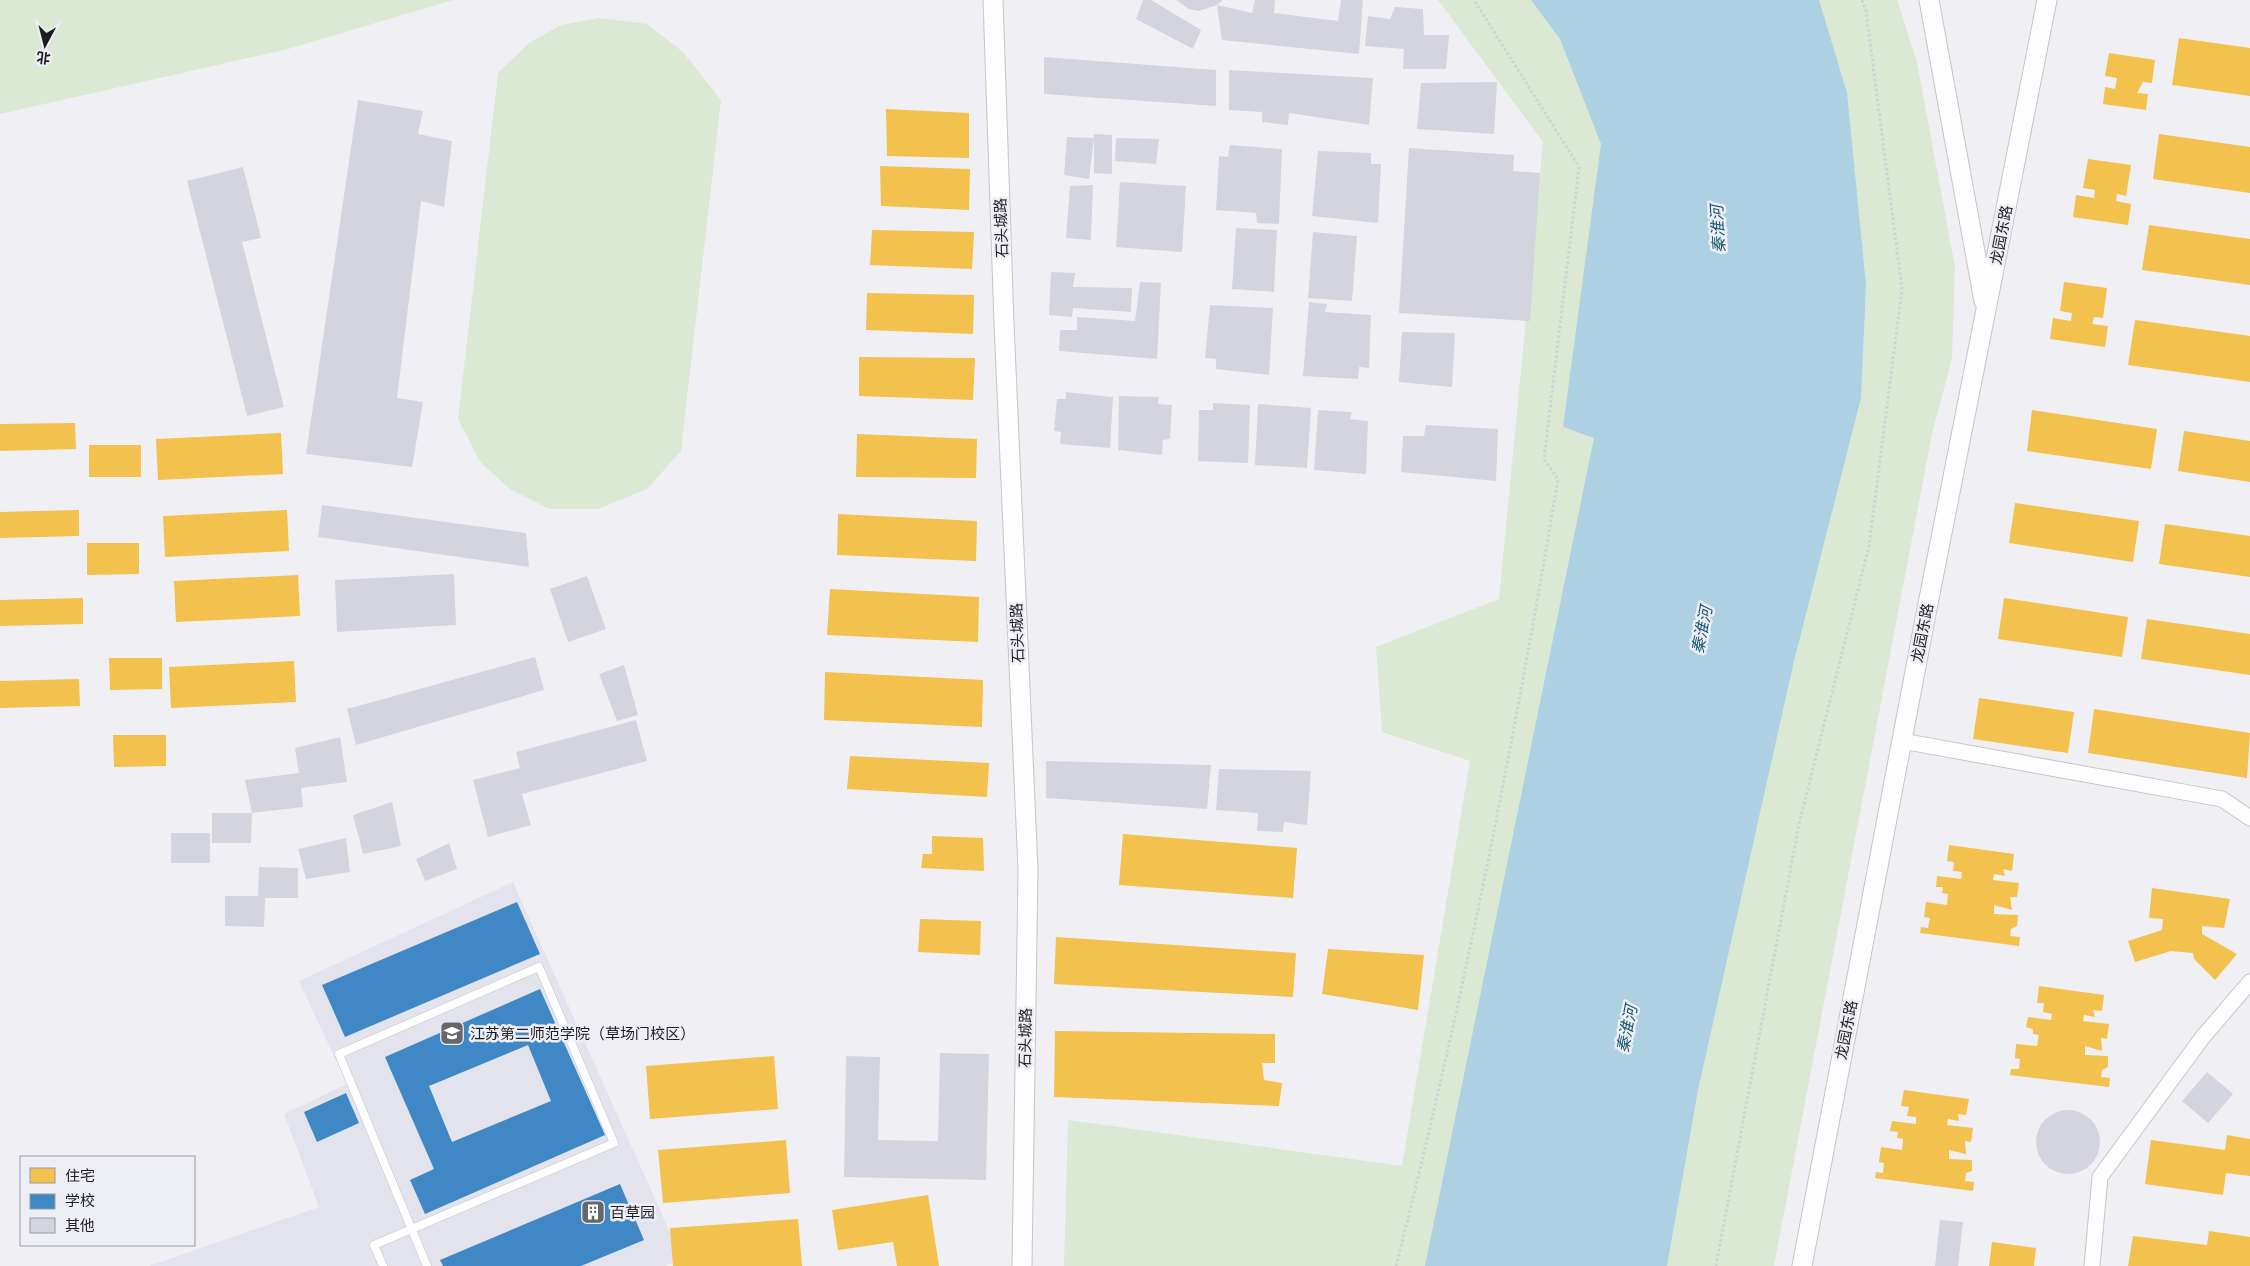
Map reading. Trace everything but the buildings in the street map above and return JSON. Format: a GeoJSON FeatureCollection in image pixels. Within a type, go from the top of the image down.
{"type":"FeatureCollection","features":[{"type":"Feature","properties":{"kind":"street","name":"石头城路"},"geometry":{"type":"LineString","coordinates":[[994,0],[1004,333],[1028,870],[1022,1266]]}},
{"type":"Feature","properties":{"kind":"street"},"geometry":{"type":"LineString","coordinates":[[1930,0],[1986,312]]}},
{"type":"Feature","properties":{"kind":"street","name":"龙园东路"},"geometry":{"type":"LineString","coordinates":[[1802,1266],[1902,741],[2047,0]]}},
{"type":"Feature","properties":{"kind":"street"},"geometry":{"type":"LineString","coordinates":[[1902,741],[2222,799],[2250,818]]}},
{"type":"Feature","properties":{"kind":"street"},"geometry":{"type":"LineString","coordinates":[[2092,1266],[2100,1177],[2202,1038],[2250,982]]}},
{"type":"Feature","properties":{"kind":"lane"},"geometry":{"type":"LineString","coordinates":[[383,1266],[374,1245],[412,1230],[614,1143],[539,967],[339,1054],[412,1230],[427,1266]]}},
{"type":"Feature","properties":{"kind":"path"},"geometry":{"type":"LineString","coordinates":[[1396,1266],[1432,1122],[1528,658],[1555,498],[1558,479],[1544,459],[1579,167],[1474,0]]}},
{"type":"Feature","properties":{"kind":"path"},"geometry":{"type":"LineString","coordinates":[[1716,1266],[1799,824],[1869,546],[1902,289],[1866,11],[1862,0]]}},
{"type":"Feature","properties":{"kind":"shaded area","name":"江苏第二师范学院（草场门校区）"},"geometry":{"type":"Polygon","coordinates":[[[513,882],[682,1259],[665,1266],[149,1266],[319,1207],[284,1114],[347,1084],[299,981],[513,882]]]}},
{"type":"Feature","properties":{"kind":"green space"},"geometry":{"type":"Polygon","coordinates":[[[0,0],[453,0],[288,49],[0,114],[0,0]]]}},
{"type":"Feature","properties":{"kind":"green space"},"geometry":{"type":"Polygon","coordinates":[[[1438,0],[1897,0],[1917,62],[1955,267],[1952,358],[1932,434],[1774,1266],[1064,1266],[1068,1120],[1402,1166],[1470,761],[1382,732],[1376,647],[1499,599],[1543,142],[1438,0]]]}},
{"type":"Feature","properties":{"kind":"green space"},"geometry":{"type":"Polygon","coordinates":[[[599,18],[647,24],[683,52],[721,100],[681,451],[647,489],[598,509],[550,509],[511,490],[481,463],[458,419],[498,73],[529,43],[561,25],[599,18]]]}},
{"type":"Feature","properties":{"kind":"water","name":"秦淮河"},"geometry":{"type":"Polygon","coordinates":[[[1531,0],[1819,0],[1847,93],[1866,285],[1861,398],[1793,665],[1698,1090],[1667,1266],[1425,1266],[1594,438],[1563,427],[1601,144],[1560,39],[1531,0]]]}},
{"type":"Feature","properties":{"kind":"place","name":"江苏第二师范学院（草场门校区）"},"geometry":{"type":"Point","coordinates":[452,1033]}},
{"type":"Feature","properties":{"kind":"place","name":"百草园"},"geometry":{"type":"Point","coordinates":[593,1212]}}]}
